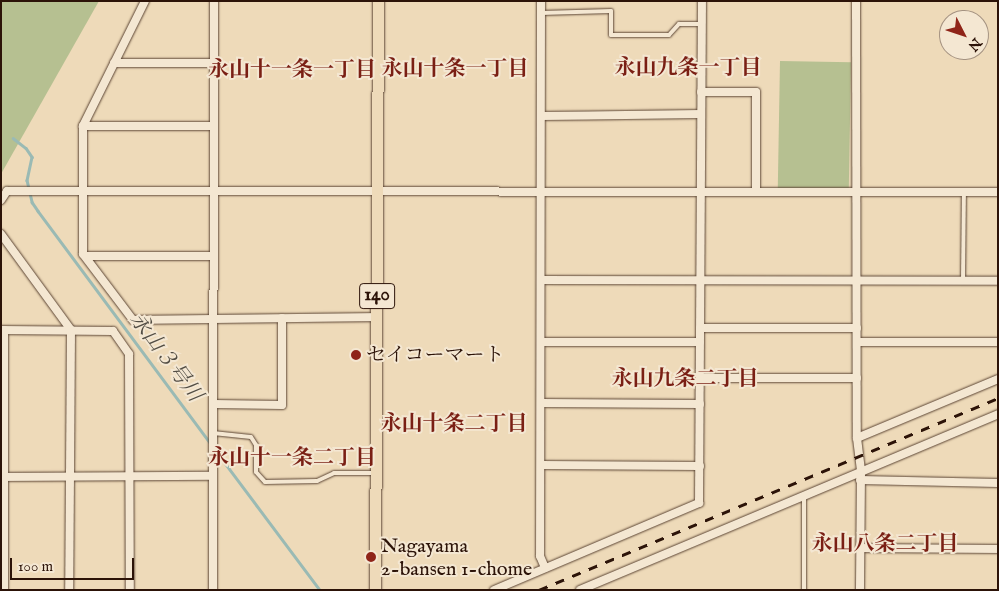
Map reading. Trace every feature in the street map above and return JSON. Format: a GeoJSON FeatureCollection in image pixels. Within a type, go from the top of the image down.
{"type":"FeatureCollection","features":[{"type":"Feature","properties":{"kind":"main road","name":"140"},"geometry":{"type":"LineString","coordinates":[[375,590],[378,1]]}},
{"type":"Feature","properties":{"kind":"street"},"geometry":{"type":"LineString","coordinates":[[145,1],[83,126],[83,254],[133,320],[377,317]]}},
{"type":"Feature","properties":{"kind":"street"},"geometry":{"type":"LineString","coordinates":[[214,1],[214,590]]}},
{"type":"Feature","properties":{"kind":"street"},"geometry":{"type":"LineString","coordinates":[[541,1],[540,556],[545,568]]}},
{"type":"Feature","properties":{"kind":"street"},"geometry":{"type":"LineString","coordinates":[[494,590],[699,503],[702,1]]}},
{"type":"Feature","properties":{"kind":"street"},"geometry":{"type":"LineString","coordinates":[[856,1],[857,438],[860,476],[860,590]]}},
{"type":"Feature","properties":{"kind":"street"},"geometry":{"type":"LineString","coordinates":[[114,63],[213,63]]}},
{"type":"Feature","properties":{"kind":"street"},"geometry":{"type":"LineString","coordinates":[[701,92],[756,92],[756,192]]}},
{"type":"Feature","properties":{"kind":"street"},"geometry":{"type":"LineString","coordinates":[[541,116],[701,114]]}},
{"type":"Feature","properties":{"kind":"street"},"geometry":{"type":"LineString","coordinates":[[83,126],[213,126]]}},
{"type":"Feature","properties":{"kind":"street"},"geometry":{"type":"LineString","coordinates":[[1,200],[7,191],[998,192]]}},
{"type":"Feature","properties":{"kind":"street"},"geometry":{"type":"LineString","coordinates":[[1,234],[71,330],[69,590]]}},
{"type":"Feature","properties":{"kind":"street"},"geometry":{"type":"LineString","coordinates":[[86,256],[214,256]]}},
{"type":"Feature","properties":{"kind":"street"},"geometry":{"type":"LineString","coordinates":[[541,280],[998,281]]}},
{"type":"Feature","properties":{"kind":"street"},"geometry":{"type":"LineString","coordinates":[[214,404],[282,405],[282,318]]}},
{"type":"Feature","properties":{"kind":"street"},"geometry":{"type":"LineString","coordinates":[[700,328],[857,328]]}},
{"type":"Feature","properties":{"kind":"street"},"geometry":{"type":"LineString","coordinates":[[4,590],[2,477],[3,330],[112,331],[129,354],[128,478],[130,590]]}},
{"type":"Feature","properties":{"kind":"street"},"geometry":{"type":"LineString","coordinates":[[541,342],[700,342]]}},
{"type":"Feature","properties":{"kind":"street"},"geometry":{"type":"LineString","coordinates":[[858,342],[998,342]]}},
{"type":"Feature","properties":{"kind":"street"},"geometry":{"type":"LineString","coordinates":[[700,378],[857,378]]}},
{"type":"Feature","properties":{"kind":"street"},"geometry":{"type":"LineString","coordinates":[[857,438],[998,379]]}},
{"type":"Feature","properties":{"kind":"street"},"geometry":{"type":"LineString","coordinates":[[541,403],[700,404]]}},
{"type":"Feature","properties":{"kind":"street"},"geometry":{"type":"LineString","coordinates":[[580,590],[804,496],[860,476],[998,414]]}},
{"type":"Feature","properties":{"kind":"street"},"geometry":{"type":"LineString","coordinates":[[540,465],[700,466]]}},
{"type":"Feature","properties":{"kind":"street"},"geometry":{"type":"LineString","coordinates":[[2,477],[128,478],[213,476]]}},
{"type":"Feature","properties":{"kind":"street"},"geometry":{"type":"LineString","coordinates":[[860,476],[998,483]]}},
{"type":"Feature","properties":{"kind":"street"},"geometry":{"type":"LineString","coordinates":[[860,548],[998,549]]}},
{"type":"Feature","properties":{"kind":"lane"},"geometry":{"type":"LineString","coordinates":[[541,13],[612,11],[611,35],[669,35],[679,24],[702,24]]}},
{"type":"Feature","properties":{"kind":"lane"},"geometry":{"type":"LineString","coordinates":[[963,281],[964,192]]}},
{"type":"Feature","properties":{"kind":"lane"},"geometry":{"type":"LineString","coordinates":[[213,435],[251,437],[256,445],[256,472],[265,482],[317,480],[334,473],[376,472]]}},
{"type":"Feature","properties":{"kind":"lane"},"geometry":{"type":"LineString","coordinates":[[804,496],[804,590]]}},
{"type":"Feature","properties":{"kind":"green space"},"geometry":{"type":"Polygon","coordinates":[[[1,1],[99,1],[1,174],[1,1]]]}},
{"type":"Feature","properties":{"kind":"green space"},"geometry":{"type":"Polygon","coordinates":[[[780,61],[851,62],[849,190],[778,189],[780,61]]]}},
{"type":"Feature","properties":{"kind":"waterway","name":"永山３号川"},"geometry":{"type":"LineString","coordinates":[[13,138],[26,148],[32,157],[27,180],[32,202],[211,444]]}},
{"type":"Feature","properties":{"kind":"waterway","name":"永山３号川"},"geometry":{"type":"LineString","coordinates":[[216,451],[320,590]]}},
{"type":"Feature","properties":{"kind":"railway"},"geometry":{"type":"LineString","coordinates":[[539,590],[998,398]]}},
{"type":"Feature","properties":{"kind":"place","name":"セイコーマート"},"geometry":{"type":"Point","coordinates":[356,355]}},
{"type":"Feature","properties":{"kind":"place","name":"Nagayama 2-bansen 1-chome"},"geometry":{"type":"Point","coordinates":[371,557]}},
{"type":"Feature","properties":{"kind":"district","name":"永山九条一丁目"},"geometry":{"type":"Point","coordinates":[688,69]}},
{"type":"Feature","properties":{"kind":"district","name":"永山十条一丁目"},"geometry":{"type":"Point","coordinates":[455,70]}},
{"type":"Feature","properties":{"kind":"district","name":"永山十一条一丁目"},"geometry":{"type":"Point","coordinates":[292,71]}},
{"type":"Feature","properties":{"kind":"district","name":"永山九条二丁目"},"geometry":{"type":"Point","coordinates":[685,380]}},
{"type":"Feature","properties":{"kind":"district","name":"永山十条二丁目"},"geometry":{"type":"Point","coordinates":[454,425]}},
{"type":"Feature","properties":{"kind":"district","name":"永山十一条二丁目"},"geometry":{"type":"Point","coordinates":[292,459]}},
{"type":"Feature","properties":{"kind":"district","name":"永山八条二丁目"},"geometry":{"type":"Point","coordinates":[885,545]}}]}
